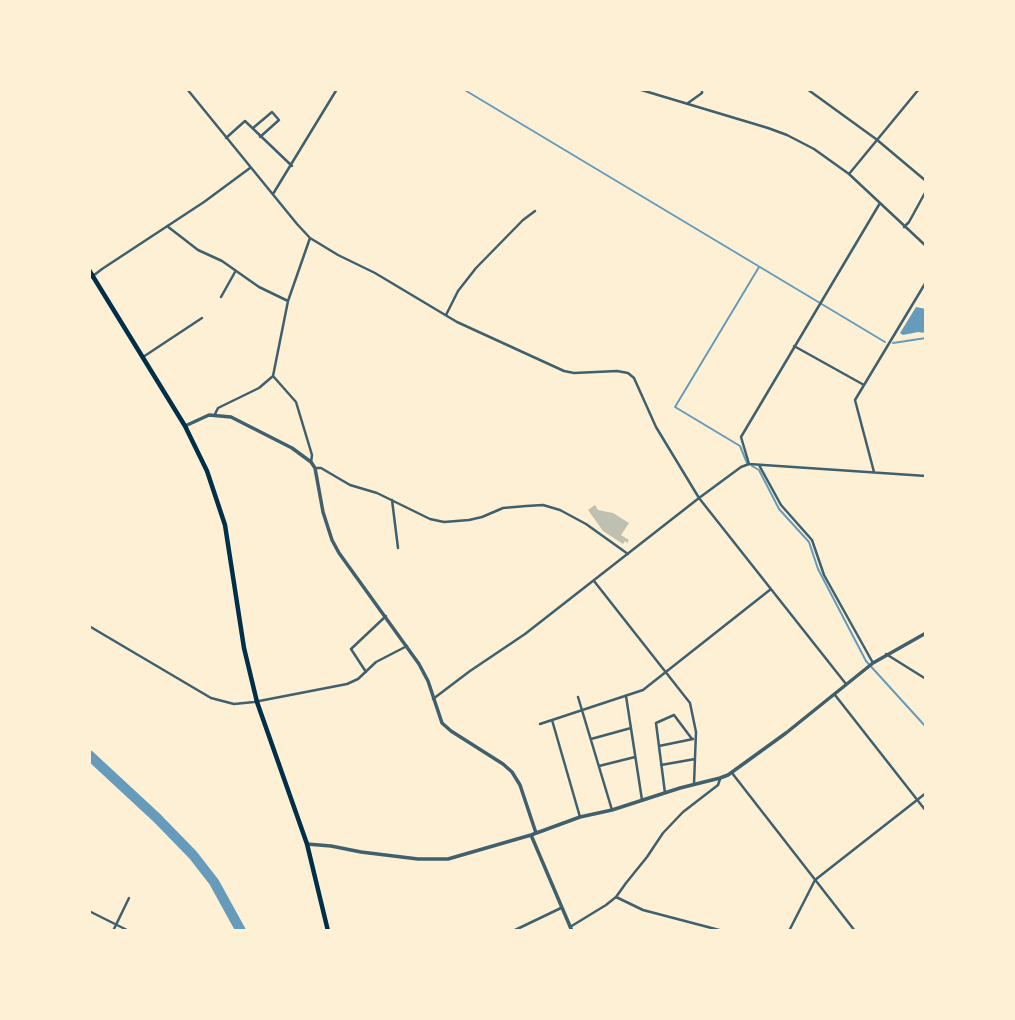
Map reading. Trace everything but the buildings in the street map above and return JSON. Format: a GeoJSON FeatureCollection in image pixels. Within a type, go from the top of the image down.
{"type":"FeatureCollection","features":[{"type":"Feature","properties":{"kind":"main road"},"geometry":{"type":"LineString","coordinates":[[89,270],[200,454],[223,518],[244,648],[257,702],[307,844],[328,931]]}},
{"type":"Feature","properties":{"kind":"street"},"geometry":{"type":"LineString","coordinates":[[187,89],[310,238],[457,322],[564,371],[617,371],[628,373],[634,378],[656,427],[699,498],[846,684]]}},
{"type":"Feature","properties":{"kind":"street"},"geometry":{"type":"LineString","coordinates":[[273,195],[337,89]]}},
{"type":"Feature","properties":{"kind":"street"},"geometry":{"type":"LineString","coordinates":[[638,89],[787,135],[849,174],[926,246]]}},
{"type":"Feature","properties":{"kind":"street"},"geometry":{"type":"LineString","coordinates":[[686,104],[702,93],[702,89]]}},
{"type":"Feature","properties":{"kind":"street"},"geometry":{"type":"LineString","coordinates":[[807,89],[877,139],[926,181]]}},
{"type":"Feature","properties":{"kind":"street"},"geometry":{"type":"LineString","coordinates":[[849,174],[919,89]]}},
{"type":"Feature","properties":{"kind":"street"},"geometry":{"type":"LineString","coordinates":[[253,129],[272,112],[279,120],[260,136]]}},
{"type":"Feature","properties":{"kind":"street"},"geometry":{"type":"LineString","coordinates":[[226,138],[245,121],[292,166]]}},
{"type":"Feature","properties":{"kind":"street"},"geometry":{"type":"LineString","coordinates":[[91,277],[250,168]]}},
{"type":"Feature","properties":{"kind":"street"},"geometry":{"type":"LineString","coordinates":[[904,227],[926,191]]}},
{"type":"Feature","properties":{"kind":"street"},"geometry":{"type":"LineString","coordinates":[[750,464],[741,438],[880,203]]}},
{"type":"Feature","properties":{"kind":"street"},"geometry":{"type":"LineString","coordinates":[[446,315],[458,291],[476,268],[535,211]]}},
{"type":"Feature","properties":{"kind":"street"},"geometry":{"type":"LineString","coordinates":[[167,226],[198,250],[222,261],[259,287],[288,302]]}},
{"type":"Feature","properties":{"kind":"street"},"geometry":{"type":"LineString","coordinates":[[215,414],[218,408],[259,388],[273,376],[288,302],[310,238]]}},
{"type":"Feature","properties":{"kind":"street"},"geometry":{"type":"LineString","coordinates":[[221,297],[236,271]]}},
{"type":"Feature","properties":{"kind":"street"},"geometry":{"type":"LineString","coordinates":[[874,472],[855,400],[926,282]]}},
{"type":"Feature","properties":{"kind":"street"},"geometry":{"type":"LineString","coordinates":[[143,357],[202,318]]}},
{"type":"Feature","properties":{"kind":"street"},"geometry":{"type":"LineString","coordinates":[[794,346],[864,384]]}},
{"type":"Feature","properties":{"kind":"street"},"geometry":{"type":"LineString","coordinates":[[273,376],[296,402],[312,454],[311,462]]}},
{"type":"Feature","properties":{"kind":"street"},"geometry":{"type":"LineString","coordinates":[[185,426],[203,416],[215,414],[230,417],[292,448],[311,462],[315,468],[323,512],[332,540],[419,664],[428,681],[442,723],[503,764],[520,785],[534,834],[571,929],[616,897],[663,833],[682,813],[718,785],[720,778]]}},
{"type":"Feature","properties":{"kind":"street"},"geometry":{"type":"LineString","coordinates":[[433,699],[525,634],[741,467],[750,464],[926,477]]}},
{"type":"Feature","properties":{"kind":"street"},"geometry":{"type":"LineString","coordinates":[[759,465],[781,505],[812,540],[824,575],[873,663]]}},
{"type":"Feature","properties":{"kind":"street"},"geometry":{"type":"LineString","coordinates":[[315,468],[321,468],[350,485],[377,493],[430,519],[444,522],[482,517],[503,508],[543,505],[560,510],[586,524],[628,554]]}},
{"type":"Feature","properties":{"kind":"street"},"geometry":{"type":"LineString","coordinates":[[392,500],[398,548]]}},
{"type":"Feature","properties":{"kind":"street"},"geometry":{"type":"LineString","coordinates":[[594,582],[690,703],[695,759],[694,784]]}},
{"type":"Feature","properties":{"kind":"street"},"geometry":{"type":"LineString","coordinates":[[540,724],[643,690],[771,589]]}},
{"type":"Feature","properties":{"kind":"street"},"geometry":{"type":"LineString","coordinates":[[366,672],[351,649],[386,616]]}},
{"type":"Feature","properties":{"kind":"street"},"geometry":{"type":"LineString","coordinates":[[89,626],[211,698],[234,704],[347,684],[358,679],[376,662],[407,646]]}},
{"type":"Feature","properties":{"kind":"street"},"geometry":{"type":"LineString","coordinates":[[307,844],[418,859],[448,859],[534,834],[580,817],[720,778],[732,772],[873,663],[926,633]]}},
{"type":"Feature","properties":{"kind":"street"},"geometry":{"type":"LineString","coordinates":[[887,654],[926,680]]}},
{"type":"Feature","properties":{"kind":"street"},"geometry":{"type":"LineString","coordinates":[[834,694],[926,811]]}},
{"type":"Feature","properties":{"kind":"street"},"geometry":{"type":"LineString","coordinates":[[626,695],[642,800]]}},
{"type":"Feature","properties":{"kind":"street"},"geometry":{"type":"LineString","coordinates":[[578,697],[612,810]]}},
{"type":"Feature","properties":{"kind":"street"},"geometry":{"type":"LineString","coordinates":[[665,793],[656,723],[674,715],[694,739]]}},
{"type":"Feature","properties":{"kind":"street"},"geometry":{"type":"LineString","coordinates":[[552,720],[580,817]]}},
{"type":"Feature","properties":{"kind":"street"},"geometry":{"type":"LineString","coordinates":[[591,739],[631,727]]}},
{"type":"Feature","properties":{"kind":"street"},"geometry":{"type":"LineString","coordinates":[[659,746],[694,739]]}},
{"type":"Feature","properties":{"kind":"street"},"geometry":{"type":"LineString","coordinates":[[599,766],[635,757]]}},
{"type":"Feature","properties":{"kind":"street"},"geometry":{"type":"LineString","coordinates":[[661,765],[695,759]]}},
{"type":"Feature","properties":{"kind":"street"},"geometry":{"type":"LineString","coordinates":[[732,772],[855,931]]}},
{"type":"Feature","properties":{"kind":"street"},"geometry":{"type":"LineString","coordinates":[[789,931],[815,880],[926,793]]}},
{"type":"Feature","properties":{"kind":"street"},"geometry":{"type":"LineString","coordinates":[[616,897],[643,909],[723,931]]}},
{"type":"Feature","properties":{"kind":"street"},"geometry":{"type":"LineString","coordinates":[[113,931],[129,898]]}},
{"type":"Feature","properties":{"kind":"street"},"geometry":{"type":"LineString","coordinates":[[513,931],[562,908]]}},
{"type":"Feature","properties":{"kind":"street"},"geometry":{"type":"LineString","coordinates":[[89,911],[129,931]]}},
{"type":"Feature","properties":{"kind":"water"},"geometry":{"type":"Polygon","coordinates":[[[916,307],[926,309],[926,333],[903,335],[900,333],[916,307]]]}},
{"type":"Feature","properties":{"kind":"waterway"},"geometry":{"type":"LineString","coordinates":[[463,89],[885,342]]}},
{"type":"Feature","properties":{"kind":"waterway"},"geometry":{"type":"LineString","coordinates":[[747,463],[740,446],[675,407],[759,267]]}},
{"type":"Feature","properties":{"kind":"waterway"},"geometry":{"type":"LineString","coordinates":[[893,343],[926,338]]}},
{"type":"Feature","properties":{"kind":"waterway"},"geometry":{"type":"LineString","coordinates":[[752,466],[759,470],[779,509],[809,542],[818,569],[866,661],[926,727]]}},
{"type":"Feature","properties":{"kind":"waterway"},"geometry":{"type":"LineString","coordinates":[[89,755],[193,855],[214,882],[241,931]]}}]}
